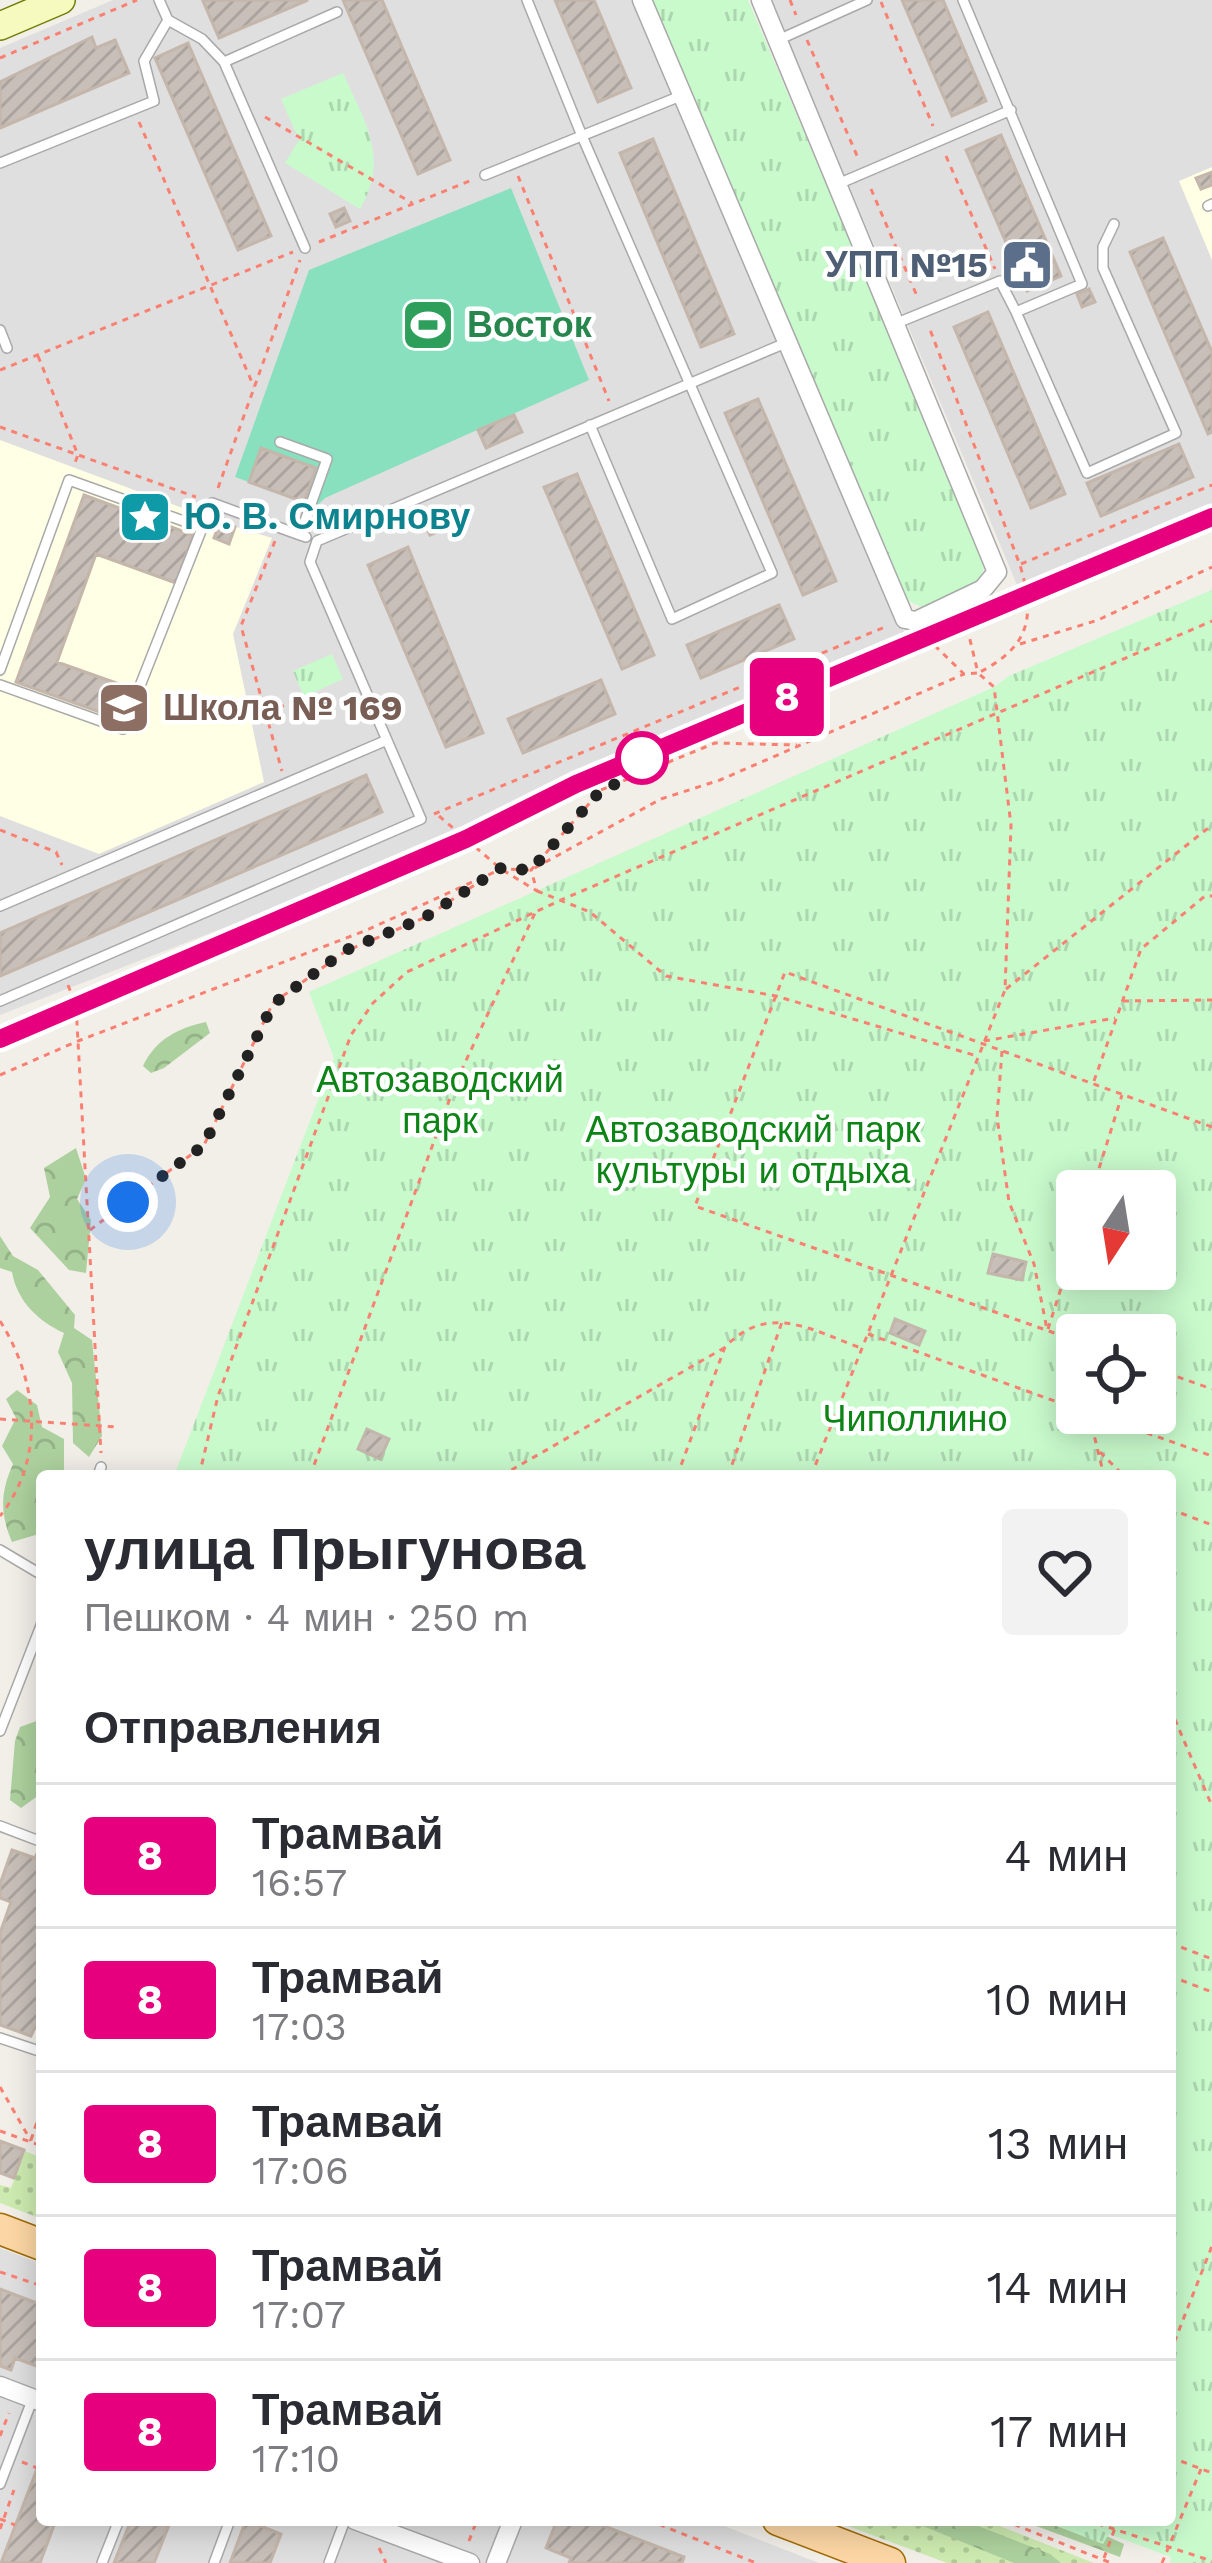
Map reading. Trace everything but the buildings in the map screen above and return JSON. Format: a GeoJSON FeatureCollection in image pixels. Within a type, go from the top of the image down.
{"type":"FeatureCollection","features":[{"type":"Feature","properties":{"kind":"main road"},"geometry":{"type":"LineString","coordinates":[[0,26],[61,0]]}},
{"type":"Feature","properties":{"kind":"main road"},"geometry":{"type":"LineString","coordinates":[[0,2229],[36,2243]]}},
{"type":"Feature","properties":{"kind":"main road"},"geometry":{"type":"LineString","coordinates":[[794,2526],[890,2563]]}},
{"type":"Feature","properties":{"kind":"street"},"geometry":{"type":"LineString","coordinates":[[642,0],[910,620],[982,589],[997,572],[761,0]]}},
{"type":"Feature","properties":{"kind":"street"},"geometry":{"type":"LineString","coordinates":[[0,2386],[36,2400]]}},
{"type":"Feature","properties":{"kind":"street"},"geometry":{"type":"LineString","coordinates":[[371,2526],[470,2563]]}},
{"type":"Feature","properties":{"kind":"street"},"geometry":{"type":"LineString","coordinates":[[496,2563],[511,2526]]}},
{"type":"Feature","properties":{"kind":"lane"},"geometry":{"type":"LineString","coordinates":[[159,0],[168,20],[202,39],[224,62],[304,248]]}},
{"type":"Feature","properties":{"kind":"lane"},"geometry":{"type":"LineString","coordinates":[[527,0],[772,573],[672,619],[590,425]]}},
{"type":"Feature","properties":{"kind":"lane"},"geometry":{"type":"LineString","coordinates":[[778,40],[867,0]]}},
{"type":"Feature","properties":{"kind":"lane"},"geometry":{"type":"LineString","coordinates":[[963,0],[1082,284],[1016,312]]}},
{"type":"Feature","properties":{"kind":"lane"},"geometry":{"type":"LineString","coordinates":[[224,62],[337,12]]}},
{"type":"Feature","properties":{"kind":"lane"},"geometry":{"type":"LineString","coordinates":[[0,163],[154,101],[144,61],[168,20]]}},
{"type":"Feature","properties":{"kind":"lane"},"geometry":{"type":"LineString","coordinates":[[485,175],[683,95]]}},
{"type":"Feature","properties":{"kind":"lane"},"geometry":{"type":"LineString","coordinates":[[838,184],[1011,110]]}},
{"type":"Feature","properties":{"kind":"lane"},"geometry":{"type":"LineString","coordinates":[[897,323],[1000,281],[1088,472],[1176,433],[1103,268],[1103,247],[1114,224]]}},
{"type":"Feature","properties":{"kind":"lane"},"geometry":{"type":"LineString","coordinates":[[0,330],[7,348]]}},
{"type":"Feature","properties":{"kind":"lane"},"geometry":{"type":"LineString","coordinates":[[0,685],[123,729],[212,503],[316,541],[789,342]]}},
{"type":"Feature","properties":{"kind":"lane"},"geometry":{"type":"LineString","coordinates":[[280,442],[327,459],[300,535]]}},
{"type":"Feature","properties":{"kind":"lane"},"geometry":{"type":"LineString","coordinates":[[0,670],[69,480],[203,528]]}},
{"type":"Feature","properties":{"kind":"lane"},"geometry":{"type":"LineString","coordinates":[[0,1001],[422,819],[310,562],[316,541]]}},
{"type":"Feature","properties":{"kind":"lane"},"geometry":{"type":"LineString","coordinates":[[0,906],[387,740]]}},
{"type":"Feature","properties":{"kind":"lane"},"geometry":{"type":"LineString","coordinates":[[0,1551],[36,1572]]}},
{"type":"Feature","properties":{"kind":"lane"},"geometry":{"type":"LineString","coordinates":[[0,1731],[36,1638]]}},
{"type":"Feature","properties":{"kind":"lane"},"geometry":{"type":"LineString","coordinates":[[0,1826],[36,1840]]}},
{"type":"Feature","properties":{"kind":"lane"},"geometry":{"type":"LineString","coordinates":[[0,2038],[36,2050]]}},
{"type":"Feature","properties":{"kind":"lane"},"geometry":{"type":"LineString","coordinates":[[0,2484],[36,2402]]}},
{"type":"Feature","properties":{"kind":"lane"},"geometry":{"type":"LineString","coordinates":[[102,2563],[117,2526]]}},
{"type":"Feature","properties":{"kind":"lane"},"geometry":{"type":"LineString","coordinates":[[214,2563],[228,2526]]}},
{"type":"Feature","properties":{"kind":"lane"},"geometry":{"type":"LineString","coordinates":[[329,2563],[343,2526]]}},
{"type":"Feature","properties":{"kind":"path"},"geometry":{"type":"LineString","coordinates":[[0,58],[136,0]]}},
{"type":"Feature","properties":{"kind":"path"},"geometry":{"type":"LineString","coordinates":[[790,0],[924,312],[1020,565],[1028,608],[1020,644]]}},
{"type":"Feature","properties":{"kind":"path"},"geometry":{"type":"LineString","coordinates":[[242,104],[413,204]]}},
{"type":"Feature","properties":{"kind":"path"},"geometry":{"type":"LineString","coordinates":[[134,109],[254,387]]}},
{"type":"Feature","properties":{"kind":"path"},"geometry":{"type":"LineString","coordinates":[[513,164],[614,415]]}},
{"type":"Feature","properties":{"kind":"path"},"geometry":{"type":"LineString","coordinates":[[0,370],[485,175]]}},
{"type":"Feature","properties":{"kind":"path"},"geometry":{"type":"LineString","coordinates":[[0,427],[212,503],[304,248]]}},
{"type":"Feature","properties":{"kind":"path"},"geometry":{"type":"LineString","coordinates":[[38,355],[78,455],[74,466]]}},
{"type":"Feature","properties":{"kind":"path"},"geometry":{"type":"LineString","coordinates":[[146,493],[151,481]]}},
{"type":"Feature","properties":{"kind":"path"},"geometry":{"type":"LineString","coordinates":[[997,572],[1212,485]]}},
{"type":"Feature","properties":{"kind":"path"},"geometry":{"type":"LineString","coordinates":[[280,528],[241,626],[285,784]]}},
{"type":"Feature","properties":{"kind":"path"},"geometry":{"type":"LineString","coordinates":[[0,1075],[367,930],[501,868],[531,870],[661,799],[720,780],[964,674],[978,673],[1020,644],[1098,620],[1212,567]]}},
{"type":"Feature","properties":{"kind":"path"},"geometry":{"type":"LineString","coordinates":[[813,1470],[1005,990],[1011,825],[998,710],[994,687],[978,673],[958,602]]}},
{"type":"Feature","properties":{"kind":"path"},"geometry":{"type":"LineString","coordinates":[[422,819],[910,620],[964,674]]}},
{"type":"Feature","properties":{"kind":"path"},"geometry":{"type":"LineString","coordinates":[[200,1470],[218,1396],[351,1035],[374,1003],[407,972],[561,900],[1212,621]]}},
{"type":"Feature","properties":{"kind":"path"},"geometry":{"type":"LineString","coordinates":[[265,713],[304,697]]}},
{"type":"Feature","properties":{"kind":"path"},"geometry":{"type":"LineString","coordinates":[[531,870],[601,790],[715,743],[799,745]]}},
{"type":"Feature","properties":{"kind":"path"},"geometry":{"type":"LineString","coordinates":[[436,814],[537,891],[590,912],[666,976],[776,995],[976,1056]]}},
{"type":"Feature","properties":{"kind":"path"},"geometry":{"type":"LineString","coordinates":[[1005,990],[1212,825]]}},
{"type":"Feature","properties":{"kind":"path"},"geometry":{"type":"LineString","coordinates":[[0,830],[56,852],[68,877]]}},
{"type":"Feature","properties":{"kind":"path"},"geometry":{"type":"LineString","coordinates":[[90,1230],[204,1145],[273,1004],[346,950],[424,918],[501,868]]}},
{"type":"Feature","properties":{"kind":"path"},"geometry":{"type":"LineString","coordinates":[[531,870],[537,891]]}},
{"type":"Feature","properties":{"kind":"path"},"geometry":{"type":"LineString","coordinates":[[1094,1082],[1141,949],[1205,896],[1212,896]]}},
{"type":"Feature","properties":{"kind":"path"},"geometry":{"type":"LineString","coordinates":[[312,1470],[456,1082],[536,911]]}},
{"type":"Feature","properties":{"kind":"path"},"geometry":{"type":"LineString","coordinates":[[1056,1333],[695,1206],[785,972],[1212,1127]]}},
{"type":"Feature","properties":{"kind":"path"},"geometry":{"type":"LineString","coordinates":[[63,974],[76,1006],[100,1470]]}},
{"type":"Feature","properties":{"kind":"path"},"geometry":{"type":"LineString","coordinates":[[1122,1001],[1212,1000]]}},
{"type":"Feature","properties":{"kind":"path"},"geometry":{"type":"LineString","coordinates":[[982,1042],[1115,1018]]}},
{"type":"Feature","properties":{"kind":"path"},"geometry":{"type":"LineString","coordinates":[[1002,1049],[997,1117],[1010,1202],[1034,1264],[1048,1330]]}},
{"type":"Feature","properties":{"kind":"path"},"geometry":{"type":"LineString","coordinates":[[1099,1170],[1123,1093]]}},
{"type":"Feature","properties":{"kind":"path"},"geometry":{"type":"LineString","coordinates":[[1048,1330],[1061,1290]]}},
{"type":"Feature","properties":{"kind":"path"},"geometry":{"type":"LineString","coordinates":[[0,1321],[27,1377],[34,1420],[20,1481],[0,1516]]}},
{"type":"Feature","properties":{"kind":"path"},"geometry":{"type":"LineString","coordinates":[[511,1470],[725,1347],[749,1328],[783,1321],[861,1348]]}},
{"type":"Feature","properties":{"kind":"path"},"geometry":{"type":"LineString","coordinates":[[730,1470],[783,1321]]}},
{"type":"Feature","properties":{"kind":"path"},"geometry":{"type":"LineString","coordinates":[[866,1333],[1056,1401]]}},
{"type":"Feature","properties":{"kind":"path"},"geometry":{"type":"LineString","coordinates":[[680,1470],[725,1347]]}},
{"type":"Feature","properties":{"kind":"path"},"geometry":{"type":"LineString","coordinates":[[1176,1376],[1212,1389]]}},
{"type":"Feature","properties":{"kind":"path"},"geometry":{"type":"LineString","coordinates":[[0,1419],[116,1427]]}},
{"type":"Feature","properties":{"kind":"path"},"geometry":{"type":"LineString","coordinates":[[1094,1434],[1103,1470]]}},
{"type":"Feature","properties":{"kind":"path"},"geometry":{"type":"LineString","coordinates":[[1149,1434],[1212,1456]]}},
{"type":"Feature","properties":{"kind":"path"},"geometry":{"type":"LineString","coordinates":[[1098,1451],[1118,1470]]}},
{"type":"Feature","properties":{"kind":"path"},"geometry":{"type":"LineString","coordinates":[[1176,1511],[1212,1525]]}},
{"type":"Feature","properties":{"kind":"path"},"geometry":{"type":"LineString","coordinates":[[1176,1722],[1212,1805]]}},
{"type":"Feature","properties":{"kind":"path"},"geometry":{"type":"LineString","coordinates":[[1176,1945],[1212,1958]]}},
{"type":"Feature","properties":{"kind":"path"},"geometry":{"type":"LineString","coordinates":[[1176,1978],[1212,1992]]}},
{"type":"Feature","properties":{"kind":"path"},"geometry":{"type":"LineString","coordinates":[[0,2087],[31,2141]]}},
{"type":"Feature","properties":{"kind":"path"},"geometry":{"type":"LineString","coordinates":[[31,2141],[36,2126]]}},
{"type":"Feature","properties":{"kind":"path"},"geometry":{"type":"LineString","coordinates":[[0,2131],[36,2143]]}},
{"type":"Feature","properties":{"kind":"path"},"geometry":{"type":"LineString","coordinates":[[1176,2338],[1212,2246]]}},
{"type":"Feature","properties":{"kind":"path"},"geometry":{"type":"LineString","coordinates":[[0,2272],[36,2284]]}},
{"type":"Feature","properties":{"kind":"path"},"geometry":{"type":"LineString","coordinates":[[0,2436],[11,2405]]}},
{"type":"Feature","properties":{"kind":"path"},"geometry":{"type":"LineString","coordinates":[[1176,2459],[1212,2473]]}},
{"type":"Feature","properties":{"kind":"path"},"geometry":{"type":"LineString","coordinates":[[1162,2563],[1201,2469]]}},
{"type":"Feature","properties":{"kind":"path"},"geometry":{"type":"LineString","coordinates":[[0,2519],[16,2525]]}},
{"type":"Feature","properties":{"kind":"path"},"geometry":{"type":"LineString","coordinates":[[663,2526],[756,2563]]}},
{"type":"Feature","properties":{"kind":"path"},"geometry":{"type":"LineString","coordinates":[[1018,2526],[1111,2563]]}},
{"type":"Feature","properties":{"kind":"path"},"geometry":{"type":"LineString","coordinates":[[1108,2526],[1212,2561]]}},
{"type":"Feature","properties":{"kind":"path"},"geometry":{"type":"LineString","coordinates":[[1103,2560],[1115,2528]]}},
{"type":"Feature","properties":{"kind":"shaded area"},"geometry":{"type":"Polygon","coordinates":[[[113,0],[633,0],[906,636],[583,772],[459,836],[0,1015],[0,48],[113,0]]]}},
{"type":"Feature","properties":{"kind":"shaded area"},"geometry":{"type":"Polygon","coordinates":[[[771,0],[1212,0],[1212,511],[1020,592],[771,0]]]}},
{"type":"Feature","properties":{"kind":"shaded area"},"geometry":{"type":"Polygon","coordinates":[[[1212,167],[1212,260],[1179,181],[1212,167]]]}},
{"type":"Feature","properties":{"kind":"shaded area","name":"Школа № 169"},"geometry":{"type":"Polygon","coordinates":[[[0,440],[272,538],[233,634],[264,782],[99,854],[0,816],[0,440]]]}},
{"type":"Feature","properties":{"kind":"shaded area"},"geometry":{"type":"Polygon","coordinates":[[[0,2248],[36,2262],[36,2526],[500,2526],[486,2563],[0,2563],[0,2248]]]}},
{"type":"Feature","properties":{"kind":"shaded area"},"geometry":{"type":"Polygon","coordinates":[[[521,2526],[724,2526],[819,2563],[506,2563],[521,2526]]]}},
{"type":"Feature","properties":{"kind":"green space"},"geometry":{"type":"Polygon","coordinates":[[[649,0],[748,0],[986,562],[979,583],[924,608],[902,598],[649,0]]]}},
{"type":"Feature","properties":{"kind":"green space"},"geometry":{"type":"Polygon","coordinates":[[[343,73],[366,124],[374,156],[369,191],[360,209],[285,163],[299,140],[281,99],[343,73]]]}},
{"type":"Feature","properties":{"kind":"green space","name":"Восток"},"geometry":{"type":"Polygon","coordinates":[[[511,188],[589,380],[325,498],[317,506],[235,477],[309,270],[511,188]]]}},
{"type":"Feature","properties":{"kind":"green space","name":"Автозаводский парк культуры и отдыха"},"geometry":{"type":"Polygon","coordinates":[[[1212,590],[1212,2563],[1170,2563],[1171,2557],[1109,2534],[1103,2544],[1056,2526],[1176,2526],[1176,1470],[176,1470],[334,1058],[309,992],[994,687],[1009,676],[1212,590]]]}},
{"type":"Feature","properties":{"kind":"green space"},"geometry":{"type":"Polygon","coordinates":[[[332,654],[343,679],[304,697],[293,671],[332,654]]]}},
{"type":"Feature","properties":{"kind":"green space"},"geometry":{"type":"Polygon","coordinates":[[[206,1022],[210,1033],[164,1068],[151,1073],[143,1066],[169,1036],[206,1022]]]}},
{"type":"Feature","properties":{"kind":"green space"},"geometry":{"type":"Polygon","coordinates":[[[76,1148],[86,1179],[77,1199],[91,1220],[86,1273],[69,1270],[30,1228],[50,1197],[44,1168],[76,1148]]]}},
{"type":"Feature","properties":{"kind":"green space"},"geometry":{"type":"Polygon","coordinates":[[[0,1236],[13,1256],[38,1270],[75,1315],[74,1328],[92,1340],[102,1436],[89,1457],[73,1443],[72,1383],[58,1352],[64,1333],[30,1309],[12,1272],[0,1268],[0,1236]]]}},
{"type":"Feature","properties":{"kind":"green space"},"geometry":{"type":"Polygon","coordinates":[[[17,1390],[37,1405],[42,1427],[64,1439],[64,1470],[36,1470],[36,1535],[12,1542],[3,1503],[13,1464],[2,1446],[16,1418],[6,1399],[17,1390]]]}},
{"type":"Feature","properties":{"kind":"green space"},"geometry":{"type":"Polygon","coordinates":[[[36,1721],[36,1797],[21,1808],[10,1800],[20,1727],[36,1721]]]}},
{"type":"Feature","properties":{"kind":"green space"},"geometry":{"type":"Polygon","coordinates":[[[25,2151],[36,2156],[36,2217],[0,2203],[0,2185],[11,2188],[25,2151]]]}},
{"type":"Feature","properties":{"kind":"green space"},"geometry":{"type":"Polygon","coordinates":[[[848,2526],[999,2526],[1094,2563],[947,2563],[848,2526]]]}},
{"type":"Feature","properties":{"kind":"green space"},"geometry":{"type":"Polygon","coordinates":[[[923,2526],[978,2526],[1050,2554],[1061,2563],[1014,2563],[923,2526]]]}},
{"type":"Feature","properties":{"kind":"green space"},"geometry":{"type":"Polygon","coordinates":[[[1036,2526],[1115,2526],[1102,2534],[1124,2544],[1120,2557],[1036,2526]]]}},
{"type":"Feature","properties":{"kind":"tram line"},"geometry":{"type":"LineString","coordinates":[[0,1039],[466,839],[576,785],[1212,516]]}},
{"type":"Feature","properties":{"kind":"tram line","name":"8"},"geometry":{"type":"LineString","coordinates":[[0,1039],[466,839],[576,784],[1212,517]]}},
{"type":"Feature","properties":{"kind":"place","name":"УПП №15"},"geometry":{"type":"Point","coordinates":[1027,265]}},
{"type":"Feature","properties":{"kind":"place","name":"Восток"},"geometry":{"type":"Point","coordinates":[428,325]}},
{"type":"Feature","properties":{"kind":"place","name":"Ю. В. Смирнову"},"geometry":{"type":"Point","coordinates":[145,517]}},
{"type":"Feature","properties":{"kind":"place","name":"Школа № 169"},"geometry":{"type":"Point","coordinates":[124,708]}},
{"type":"Feature","properties":{"kind":"route"},"geometry":{"type":"LineString","coordinates":[[128,1202],[204,1145],[273,1004],[346,950],[424,918],[501,868],[531,870],[601,790],[639,774],[642,758]]}},
{"type":"Feature","properties":{"kind":"park label","name":"Автозаводский парк"},"geometry":{"type":"Point","coordinates":[440,1100]}},
{"type":"Feature","properties":{"kind":"park label","name":"Чиполлино"},"geometry":{"type":"Point","coordinates":[915,1419]}}]}
